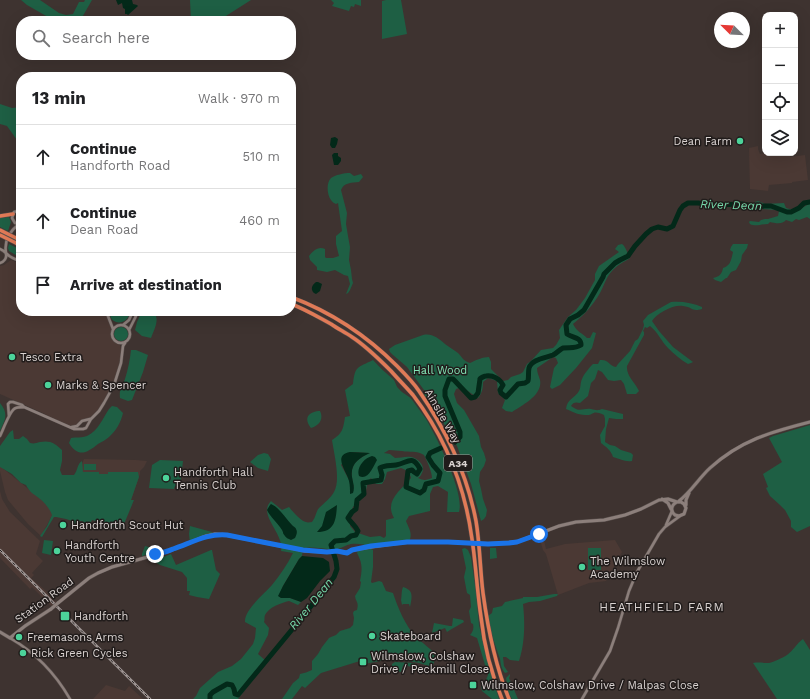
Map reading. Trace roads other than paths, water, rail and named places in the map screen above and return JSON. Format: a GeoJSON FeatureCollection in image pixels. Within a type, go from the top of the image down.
{"type":"FeatureCollection","features":[{"type":"Feature","properties":{"kind":"highway"},"geometry":{"type":"LineString","coordinates":[[0,216],[13,214]]}},
{"type":"Feature","properties":{"kind":"highway"},"geometry":{"type":"LineString","coordinates":[[0,230],[16,238]]}},
{"type":"Feature","properties":{"kind":"highway"},"geometry":{"type":"LineString","coordinates":[[0,235],[16,243]]}},
{"type":"Feature","properties":{"kind":"highway","name":"Ainslie Way"},"geometry":{"type":"LineString","coordinates":[[296,299],[338,320],[375,345],[405,374],[419,391],[438,421],[460,465],[476,521],[483,592],[489,630],[496,664],[509,699]]}},
{"type":"Feature","properties":{"kind":"highway","name":"Ainslie Way"},"geometry":{"type":"LineString","coordinates":[[296,305],[318,316],[352,337],[370,351],[413,395],[437,433],[454,468],[466,506],[472,539],[484,638],[491,667],[502,699]]}},
{"type":"Feature","properties":{"kind":"main road"},"geometry":{"type":"LineString","coordinates":[[672,510],[673,504],[689,492],[701,476],[729,452],[766,434],[810,422]]}},
{"type":"Feature","properties":{"kind":"main road"},"geometry":{"type":"LineString","coordinates":[[662,500],[668,503],[675,515],[680,516],[685,513],[686,500],[689,492]]}},
{"type":"Feature","properties":{"kind":"main road"},"geometry":{"type":"LineString","coordinates":[[662,500],[668,499],[678,501],[686,506]]}},
{"type":"Feature","properties":{"kind":"main road","name":"Station Road"},"geometry":{"type":"LineString","coordinates":[[10,638],[51,609],[89,578],[98,573],[112,567],[169,551],[206,536],[215,534],[303,550],[327,552],[340,551],[347,553],[352,550],[371,546],[407,542],[488,544],[517,542],[559,526],[576,522],[604,520],[626,514],[655,501],[662,500]]}},
{"type":"Feature","properties":{"kind":"main road"},"geometry":{"type":"LineString","coordinates":[[0,632],[10,638]]}},
{"type":"Feature","properties":{"kind":"street"},"geometry":{"type":"LineString","coordinates":[[16,211],[13,214],[12,220],[16,223]]}},
{"type":"Feature","properties":{"kind":"street"},"geometry":{"type":"LineString","coordinates":[[5,260],[6,242],[12,230],[16,227]]}},
{"type":"Feature","properties":{"kind":"street"},"geometry":{"type":"LineString","coordinates":[[0,249],[16,260]]}},
{"type":"Feature","properties":{"kind":"street"},"geometry":{"type":"LineString","coordinates":[[0,263],[12,258]]}},
{"type":"Feature","properties":{"kind":"street"},"geometry":{"type":"LineString","coordinates":[[108,316],[113,330],[112,338],[118,343],[122,352]]}},
{"type":"Feature","properties":{"kind":"street"},"geometry":{"type":"LineString","coordinates":[[110,321],[123,325],[127,323],[132,316]]}},
{"type":"Feature","properties":{"kind":"street"},"geometry":{"type":"LineString","coordinates":[[9,416],[8,403],[13,402],[78,430],[86,428],[91,419],[99,411],[114,385],[121,362],[122,352],[126,342],[130,338],[129,330],[136,316]]}},
{"type":"Feature","properties":{"kind":"street"},"geometry":{"type":"LineString","coordinates":[[113,330],[119,325]]}},
{"type":"Feature","properties":{"kind":"street"},"geometry":{"type":"LineString","coordinates":[[123,325],[129,330]]}},
{"type":"Feature","properties":{"kind":"street"},"geometry":{"type":"LineString","coordinates":[[118,343],[121,344],[126,342]]}},
{"type":"Feature","properties":{"kind":"street"},"geometry":{"type":"LineString","coordinates":[[0,436],[16,405],[13,402]]}},
{"type":"Feature","properties":{"kind":"street"},"geometry":{"type":"LineString","coordinates":[[8,407],[10,409],[14,409],[24,407]]}},
{"type":"Feature","properties":{"kind":"street"},"geometry":{"type":"LineString","coordinates":[[71,427],[75,427],[81,422],[91,419]]}},
{"type":"Feature","properties":{"kind":"street"},"geometry":{"type":"LineString","coordinates":[[84,421],[86,422],[87,426]]}},
{"type":"Feature","properties":{"kind":"street"},"geometry":{"type":"LineString","coordinates":[[80,424],[80,427],[83,429]]}},
{"type":"Feature","properties":{"kind":"street"},"geometry":{"type":"LineString","coordinates":[[582,699],[610,651],[637,572],[665,527],[672,510]]}},
{"type":"Feature","properties":{"kind":"street"},"geometry":{"type":"LineString","coordinates":[[665,527],[680,516]]}},
{"type":"Feature","properties":{"kind":"street"},"geometry":{"type":"LineString","coordinates":[[10,638],[29,650],[44,663],[70,699]]}},
{"type":"Feature","properties":{"kind":"waterway","name":"River Dean"},"geometry":{"type":"LineString","coordinates":[[455,442],[460,437],[460,432],[445,396],[445,390],[449,379],[453,379],[471,398],[475,397],[478,393],[480,379],[486,376],[494,377],[502,383],[503,385],[500,390],[506,397],[518,384],[528,381],[529,368],[533,363],[553,355],[563,348],[581,345],[580,340],[567,334],[566,325],[570,319],[584,310],[604,274],[615,263],[628,256],[635,246],[652,229],[658,227],[667,229],[673,226],[683,206],[688,203],[714,205],[742,204],[759,207],[771,206],[791,212],[799,208],[804,203],[810,202]]}},
{"type":"Feature","properties":{"kind":"waterway","name":"River Dean"},"geometry":{"type":"LineString","coordinates":[[210,699],[210,695],[213,692],[227,684],[232,685],[235,694],[238,695],[334,577],[337,569],[331,545],[335,541],[346,540],[351,536],[356,535],[358,531],[348,518],[356,509],[357,500],[364,494],[363,483],[381,480],[382,475],[380,468],[382,467],[412,461],[415,462],[420,469],[417,474],[412,470],[408,471],[406,487],[420,493],[424,490],[426,484],[438,481],[440,473],[428,457],[430,453],[441,448]]}},
{"type":"Feature","properties":{"kind":"railway"},"geometry":{"type":"LineString","coordinates":[[0,550],[150,699]]}},
{"type":"Feature","properties":{"kind":"place","name":"Dean Farm"},"geometry":{"type":"Point","coordinates":[740,141]}},
{"type":"Feature","properties":{"kind":"place","name":"Tesco Extra"},"geometry":{"type":"Point","coordinates":[12,357]}},
{"type":"Feature","properties":{"kind":"place","name":"Marks & Spencer"},"geometry":{"type":"Point","coordinates":[48,385]}},
{"type":"Feature","properties":{"kind":"place","name":"Handforth Hall Tennis Club"},"geometry":{"type":"Point","coordinates":[166,478]}},
{"type":"Feature","properties":{"kind":"place","name":"Handforth Scout Hut"},"geometry":{"type":"Point","coordinates":[63,525]}},
{"type":"Feature","properties":{"kind":"place","name":"Handforth Youth Centre"},"geometry":{"type":"Point","coordinates":[57,551]}},
{"type":"Feature","properties":{"kind":"place","name":"The Wilmslow Academy"},"geometry":{"type":"Point","coordinates":[582,567]}},
{"type":"Feature","properties":{"kind":"place","name":"Handforth"},"geometry":{"type":"Point","coordinates":[65,616]}},
{"type":"Feature","properties":{"kind":"place","name":"Skateboard"},"geometry":{"type":"Point","coordinates":[372,636]}},
{"type":"Feature","properties":{"kind":"place","name":"Freemasons Arms"},"geometry":{"type":"Point","coordinates":[19,637]}},
{"type":"Feature","properties":{"kind":"place","name":"Rick Green Cycles"},"geometry":{"type":"Point","coordinates":[23,653]}},
{"type":"Feature","properties":{"kind":"place","name":"Wilmslow, Colshaw Drive / Peckmill Close"},"geometry":{"type":"Point","coordinates":[363,662]}},
{"type":"Feature","properties":{"kind":"place","name":"Wilmslow, Colshaw Drive / Malpas Close"},"geometry":{"type":"Point","coordinates":[473,685]}},
{"type":"Feature","properties":{"kind":"district","name":"HEATHFIELD FARM"},"geometry":{"type":"Point","coordinates":[662,607]}},
{"type":"Feature","properties":{"kind":"park label","name":"Hall Wood"},"geometry":{"type":"Point","coordinates":[440,370]}}]}
